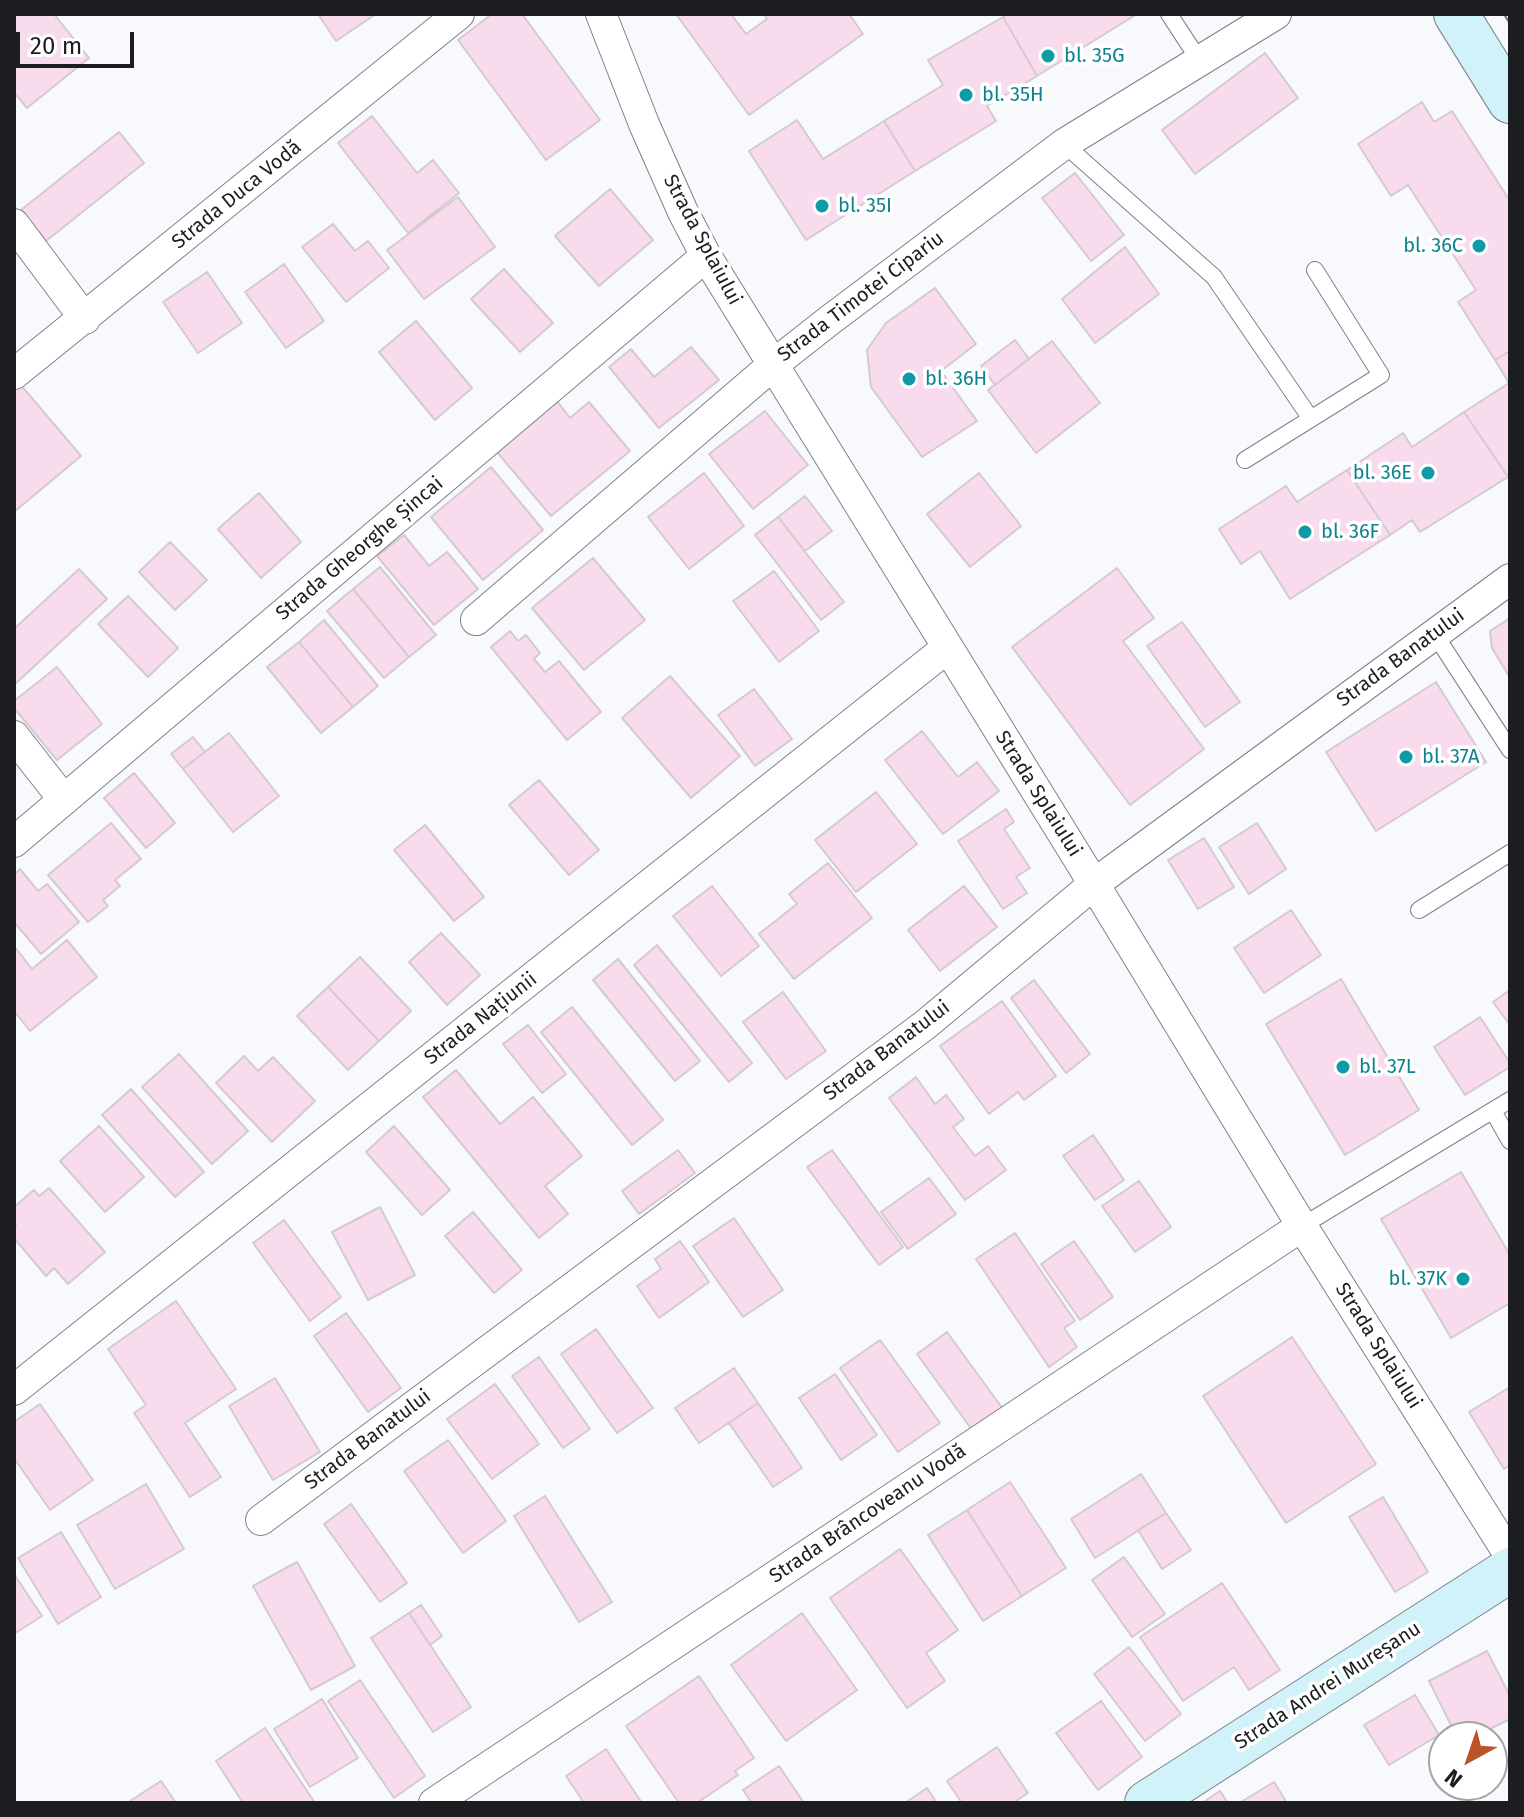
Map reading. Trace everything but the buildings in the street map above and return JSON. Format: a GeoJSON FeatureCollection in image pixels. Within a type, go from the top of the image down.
{"type":"FeatureCollection","features":[{"type":"Feature","properties":{"kind":"street","name":"Strada Duca Vodă"},"geometry":{"type":"LineString","coordinates":[[14,374],[459,14]]}},
{"type":"Feature","properties":{"kind":"street","name":"Strada Splaiului"},"geometry":{"type":"LineString","coordinates":[[601,14],[644,124],[706,256],[1302,1226],[1510,1556]]}},
{"type":"Feature","properties":{"kind":"street","name":"Strada Timotei Cipariu"},"geometry":{"type":"LineString","coordinates":[[476,620],[774,364],[1064,144],[1276,14]]}},
{"type":"Feature","properties":{"kind":"street"},"geometry":{"type":"LineString","coordinates":[[1456,14],[1510,101]]}},
{"type":"Feature","properties":{"kind":"street"},"geometry":{"type":"LineString","coordinates":[[14,224],[85,319]]}},
{"type":"Feature","properties":{"kind":"street","name":"Strada Gheorghe Șincai"},"geometry":{"type":"LineString","coordinates":[[14,842],[706,256]]}},
{"type":"Feature","properties":{"kind":"street","name":"Strada Banatului"},"geometry":{"type":"LineString","coordinates":[[261,1520],[925,1025],[1094,884],[1510,579]]}},
{"type":"Feature","properties":{"kind":"street","name":"Strada Națiunii"},"geometry":{"type":"LineString","coordinates":[[14,1390],[947,648]]}},
{"type":"Feature","properties":{"kind":"street"},"geometry":{"type":"LineString","coordinates":[[14,736],[64,800]]}},
{"type":"Feature","properties":{"kind":"street","name":"Strada Brâncoveanu Vodă"},"geometry":{"type":"LineString","coordinates":[[434,1803],[1302,1226]]}},
{"type":"Feature","properties":{"kind":"street","name":"Strada Andrei Mureșanu"},"geometry":{"type":"LineString","coordinates":[[1147,1803],[1510,1570]]}},
{"type":"Feature","properties":{"kind":"lane"},"geometry":{"type":"LineString","coordinates":[[1169,14],[1199,60]]}},
{"type":"Feature","properties":{"kind":"lane"},"geometry":{"type":"LineString","coordinates":[[1064,144],[1214,277],[1311,419]]}},
{"type":"Feature","properties":{"kind":"lane"},"geometry":{"type":"LineString","coordinates":[[1245,460],[1381,375],[1315,270]]}},
{"type":"Feature","properties":{"kind":"lane"},"geometry":{"type":"LineString","coordinates":[[1434,633],[1510,750]]}},
{"type":"Feature","properties":{"kind":"lane"},"geometry":{"type":"LineString","coordinates":[[1419,910],[1510,853]]}},
{"type":"Feature","properties":{"kind":"lane"},"geometry":{"type":"LineString","coordinates":[[1302,1226],[1510,1100]]}},
{"type":"Feature","properties":{"kind":"lane"},"geometry":{"type":"LineString","coordinates":[[1493,1111],[1510,1141]]}},
{"type":"Feature","properties":{"kind":"tram line"},"geometry":{"type":"LineString","coordinates":[[1504,14],[1510,24]]}},
{"type":"Feature","properties":{"kind":"place","name":"bl. 35G"},"geometry":{"type":"Point","coordinates":[1048,56]}},
{"type":"Feature","properties":{"kind":"place","name":"bl. 35H"},"geometry":{"type":"Point","coordinates":[966,95]}},
{"type":"Feature","properties":{"kind":"place","name":"bl. 35I"},"geometry":{"type":"Point","coordinates":[822,206]}},
{"type":"Feature","properties":{"kind":"place","name":"bl. 36C"},"geometry":{"type":"Point","coordinates":[1479,246]}},
{"type":"Feature","properties":{"kind":"place","name":"bl. 36H"},"geometry":{"type":"Point","coordinates":[909,379]}},
{"type":"Feature","properties":{"kind":"place","name":"bl. 36E"},"geometry":{"type":"Point","coordinates":[1428,473]}},
{"type":"Feature","properties":{"kind":"place","name":"bl. 36F"},"geometry":{"type":"Point","coordinates":[1305,532]}},
{"type":"Feature","properties":{"kind":"place","name":"bl. 37A"},"geometry":{"type":"Point","coordinates":[1406,757]}},
{"type":"Feature","properties":{"kind":"place","name":"bl. 37L"},"geometry":{"type":"Point","coordinates":[1343,1067]}},
{"type":"Feature","properties":{"kind":"place","name":"bl. 37K"},"geometry":{"type":"Point","coordinates":[1463,1279]}}]}
